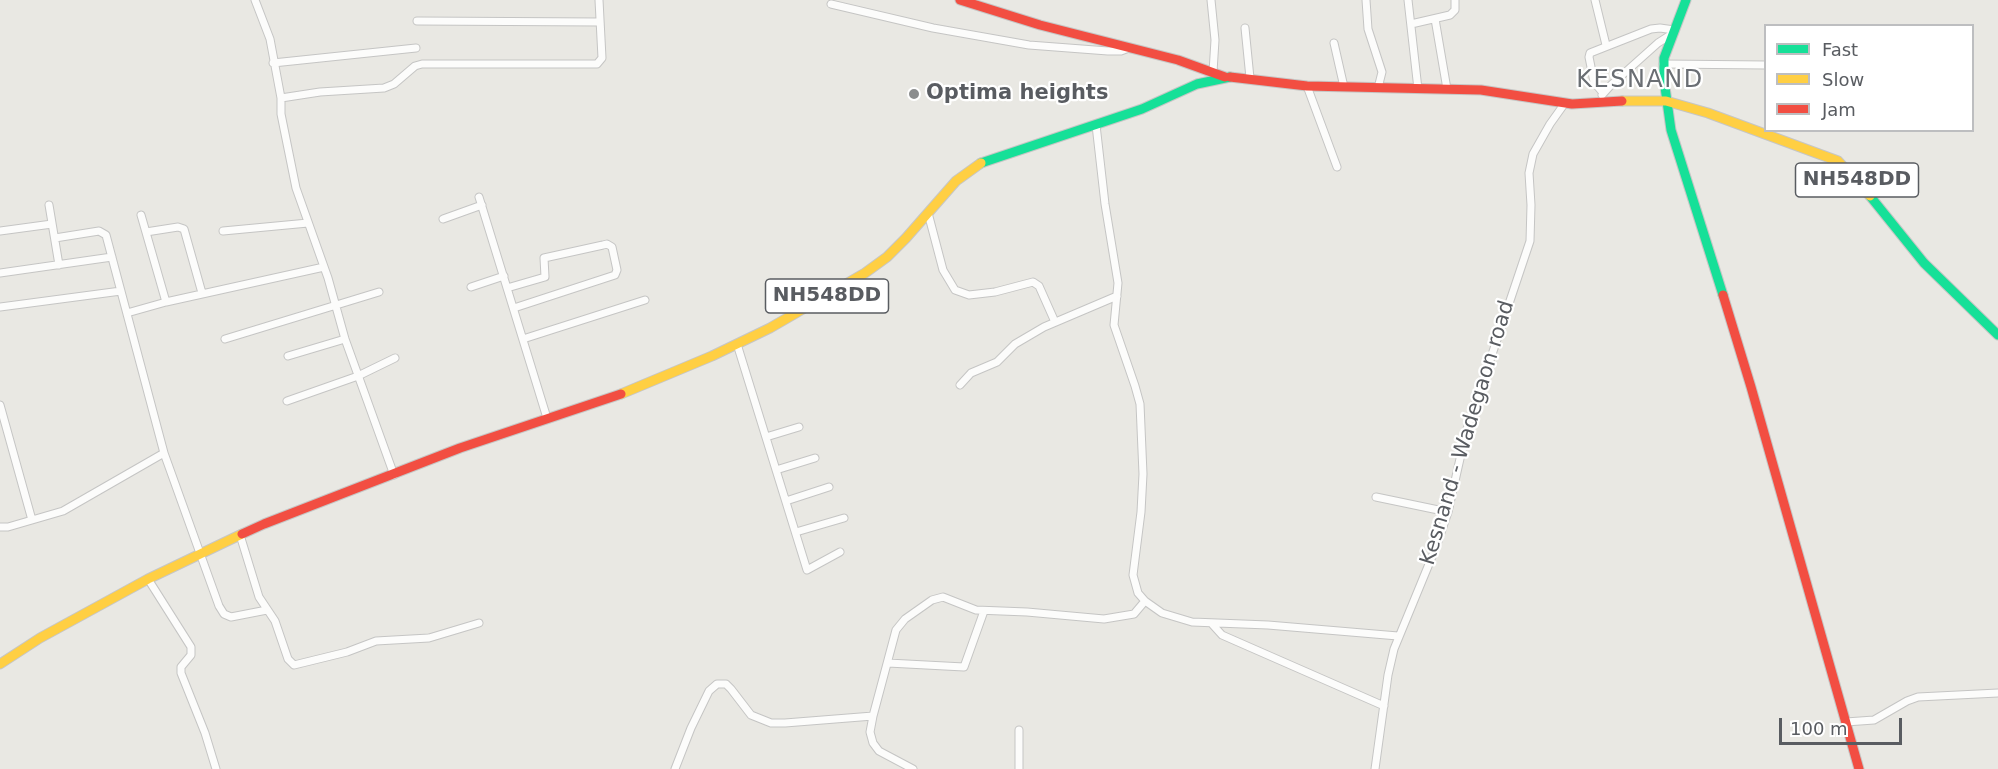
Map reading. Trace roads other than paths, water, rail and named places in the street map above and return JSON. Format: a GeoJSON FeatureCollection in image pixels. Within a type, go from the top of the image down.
{"type":"FeatureCollection","features":[{"type":"Feature","properties":{"kind":"main road"},"geometry":{"type":"LineString","coordinates":[[960,0],[1040,25],[1130,47],[1225,76]]}},
{"type":"Feature","properties":{"kind":"main road"},"geometry":{"type":"LineString","coordinates":[[1686,0],[1665,52],[1663,64],[1666,101],[1676,147],[1751,387],[1859,769]]}},
{"type":"Feature","properties":{"kind":"main road","name":"NH548DD"},"geometry":{"type":"LineString","coordinates":[[0,664],[40,638],[148,579],[264,524],[459,448],[624,393],[737,344],[778,324],[865,273],[887,257],[956,181],[979,164],[1142,109],[1197,84],[1225,76],[1307,86],[1503,92],[1565,103],[1666,101],[1738,123],[1838,161],[1858,181],[1924,263],[1998,335]]}},
{"type":"Feature","properties":{"kind":"street"},"geometry":{"type":"LineString","coordinates":[[255,0],[270,39],[281,98],[281,114],[296,188],[324,267],[345,339],[394,475]]}},
{"type":"Feature","properties":{"kind":"street"},"geometry":{"type":"LineString","coordinates":[[281,98],[320,92],[384,88],[394,84],[415,66],[422,64],[597,64],[602,58],[599,0]]}},
{"type":"Feature","properties":{"kind":"street"},"geometry":{"type":"LineString","coordinates":[[1211,0],[1215,40],[1213,72]]}},
{"type":"Feature","properties":{"kind":"street"},"geometry":{"type":"LineString","coordinates":[[1366,0],[1369,35],[1382,72],[1378,88]]}},
{"type":"Feature","properties":{"kind":"street"},"geometry":{"type":"LineString","coordinates":[[1408,0],[1418,89]]}},
{"type":"Feature","properties":{"kind":"street"},"geometry":{"type":"LineString","coordinates":[[1411,24],[1453,13],[1455,0]]}},
{"type":"Feature","properties":{"kind":"street"},"geometry":{"type":"LineString","coordinates":[[1595,0],[1606,45]]}},
{"type":"Feature","properties":{"kind":"street"},"geometry":{"type":"LineString","coordinates":[[831,4],[933,28],[1029,45],[1108,51],[1120,51],[1130,47]]}},
{"type":"Feature","properties":{"kind":"street"},"geometry":{"type":"LineString","coordinates":[[1435,19],[1447,89]]}},
{"type":"Feature","properties":{"kind":"street"},"geometry":{"type":"LineString","coordinates":[[417,21],[600,22]]}},
{"type":"Feature","properties":{"kind":"street"},"geometry":{"type":"LineString","coordinates":[[1245,28],[1250,78]]}},
{"type":"Feature","properties":{"kind":"street"},"geometry":{"type":"LineString","coordinates":[[1603,93],[1594,82],[1589,55],[1606,45],[1651,29],[1660,28],[1673,32]]}},
{"type":"Feature","properties":{"kind":"street"},"geometry":{"type":"LineString","coordinates":[[1596,102],[1658,43],[1673,32]]}},
{"type":"Feature","properties":{"kind":"street"},"geometry":{"type":"LineString","coordinates":[[1334,43],[1344,87]]}},
{"type":"Feature","properties":{"kind":"street"},"geometry":{"type":"LineString","coordinates":[[273,63],[416,48]]}},
{"type":"Feature","properties":{"kind":"street"},"geometry":{"type":"LineString","coordinates":[[1663,64],[1764,65]]}},
{"type":"Feature","properties":{"kind":"street"},"geometry":{"type":"LineString","coordinates":[[1307,86],[1337,167]]}},
{"type":"Feature","properties":{"kind":"street","name":"Kesnand - Wadegaon road"},"geometry":{"type":"LineString","coordinates":[[1375,769],[1388,675],[1398,636],[1436,547],[1448,512],[1466,432],[1530,241],[1529,173],[1533,154],[1565,103]]}},
{"type":"Feature","properties":{"kind":"street"},"geometry":{"type":"LineString","coordinates":[[1096,125],[1105,204],[1118,283],[1114,325],[1136,386],[1140,404],[1143,474],[1134,584],[1145,601],[1162,613],[1179,619],[1212,624],[1268,625],[1398,636]]}},
{"type":"Feature","properties":{"kind":"street"},"geometry":{"type":"LineString","coordinates":[[479,197],[547,418]]}},
{"type":"Feature","properties":{"kind":"street"},"geometry":{"type":"LineString","coordinates":[[49,205],[59,265]]}},
{"type":"Feature","properties":{"kind":"street"},"geometry":{"type":"LineString","coordinates":[[443,219],[482,206]]}},
{"type":"Feature","properties":{"kind":"street"},"geometry":{"type":"LineString","coordinates":[[928,213],[943,270],[954,290],[969,295],[1006,291],[1033,282],[1039,286],[1055,322]]}},
{"type":"Feature","properties":{"kind":"street"},"geometry":{"type":"LineString","coordinates":[[141,216],[166,302]]}},
{"type":"Feature","properties":{"kind":"street"},"geometry":{"type":"LineString","coordinates":[[224,231],[308,223]]}},
{"type":"Feature","properties":{"kind":"street"},"geometry":{"type":"LineString","coordinates":[[0,231],[52,225]]}},
{"type":"Feature","properties":{"kind":"street"},"geometry":{"type":"LineString","coordinates":[[146,232],[178,227],[184,229],[202,293]]}},
{"type":"Feature","properties":{"kind":"street"},"geometry":{"type":"LineString","coordinates":[[55,238],[102,231],[106,235],[164,453],[219,606],[224,614],[231,617],[267,610]]}},
{"type":"Feature","properties":{"kind":"street"},"geometry":{"type":"LineString","coordinates":[[507,288],[545,277],[544,258],[607,244],[612,247],[617,270],[615,275],[513,308]]}},
{"type":"Feature","properties":{"kind":"street"},"geometry":{"type":"LineString","coordinates":[[0,273],[112,258]]}},
{"type":"Feature","properties":{"kind":"street"},"geometry":{"type":"LineString","coordinates":[[127,313],[202,293],[324,267]]}},
{"type":"Feature","properties":{"kind":"street"},"geometry":{"type":"LineString","coordinates":[[471,287],[504,276]]}},
{"type":"Feature","properties":{"kind":"street"},"geometry":{"type":"LineString","coordinates":[[0,307],[121,291]]}},
{"type":"Feature","properties":{"kind":"street"},"geometry":{"type":"LineString","coordinates":[[225,339],[379,292]]}},
{"type":"Feature","properties":{"kind":"street"},"geometry":{"type":"LineString","coordinates":[[960,385],[970,373],[992,365],[1015,344],[1055,322],[1117,296]]}},
{"type":"Feature","properties":{"kind":"street"},"geometry":{"type":"LineString","coordinates":[[523,339],[645,300]]}},
{"type":"Feature","properties":{"kind":"street"},"geometry":{"type":"LineString","coordinates":[[288,356],[345,339]]}},
{"type":"Feature","properties":{"kind":"street"},"geometry":{"type":"LineString","coordinates":[[737,344],[807,570],[840,552]]}},
{"type":"Feature","properties":{"kind":"street"},"geometry":{"type":"LineString","coordinates":[[287,401],[358,376],[395,358]]}},
{"type":"Feature","properties":{"kind":"street"},"geometry":{"type":"LineString","coordinates":[[0,405],[32,520]]}},
{"type":"Feature","properties":{"kind":"street"},"geometry":{"type":"LineString","coordinates":[[766,437],[799,427]]}},
{"type":"Feature","properties":{"kind":"street"},"geometry":{"type":"LineString","coordinates":[[0,527],[57,514],[164,453]]}},
{"type":"Feature","properties":{"kind":"street"},"geometry":{"type":"LineString","coordinates":[[776,470],[815,458]]}},
{"type":"Feature","properties":{"kind":"street"},"geometry":{"type":"LineString","coordinates":[[786,501],[829,487]]}},
{"type":"Feature","properties":{"kind":"street"},"geometry":{"type":"LineString","coordinates":[[1376,497],[1448,512]]}},
{"type":"Feature","properties":{"kind":"street"},"geometry":{"type":"LineString","coordinates":[[795,532],[844,518]]}},
{"type":"Feature","properties":{"kind":"street"},"geometry":{"type":"LineString","coordinates":[[240,535],[259,597],[275,621],[288,659],[294,665],[347,652],[376,641],[422,639],[479,623]]}},
{"type":"Feature","properties":{"kind":"street"},"geometry":{"type":"LineString","coordinates":[[148,579],[191,647],[191,655],[180,670],[216,769]]}},
{"type":"Feature","properties":{"kind":"street"},"geometry":{"type":"LineString","coordinates":[[914,769],[875,747],[870,732],[899,625],[932,600],[948,598],[970,609],[984,611],[1027,612],[1093,619],[1111,619],[1134,614],[1145,601]]}},
{"type":"Feature","properties":{"kind":"street"},"geometry":{"type":"LineString","coordinates":[[888,663],[964,667],[984,611]]}},
{"type":"Feature","properties":{"kind":"street"},"geometry":{"type":"LineString","coordinates":[[1212,624],[1222,635],[1384,706]]}},
{"type":"Feature","properties":{"kind":"street"},"geometry":{"type":"LineString","coordinates":[[675,769],[709,691],[717,684],[726,684],[751,715],[771,723],[873,716]]}},
{"type":"Feature","properties":{"kind":"street"},"geometry":{"type":"LineString","coordinates":[[1846,722],[1874,720],[1918,697],[1998,693]]}},
{"type":"Feature","properties":{"kind":"street"},"geometry":{"type":"LineString","coordinates":[[1019,730],[1019,769]]}},
{"type":"Feature","properties":{"kind":"place","name":"Optima heights"},"geometry":{"type":"Point","coordinates":[914,94]}},
{"type":"Feature","properties":{"kind":"district","name":"KESNAND"},"geometry":{"type":"Point","coordinates":[1640,81]}}]}
